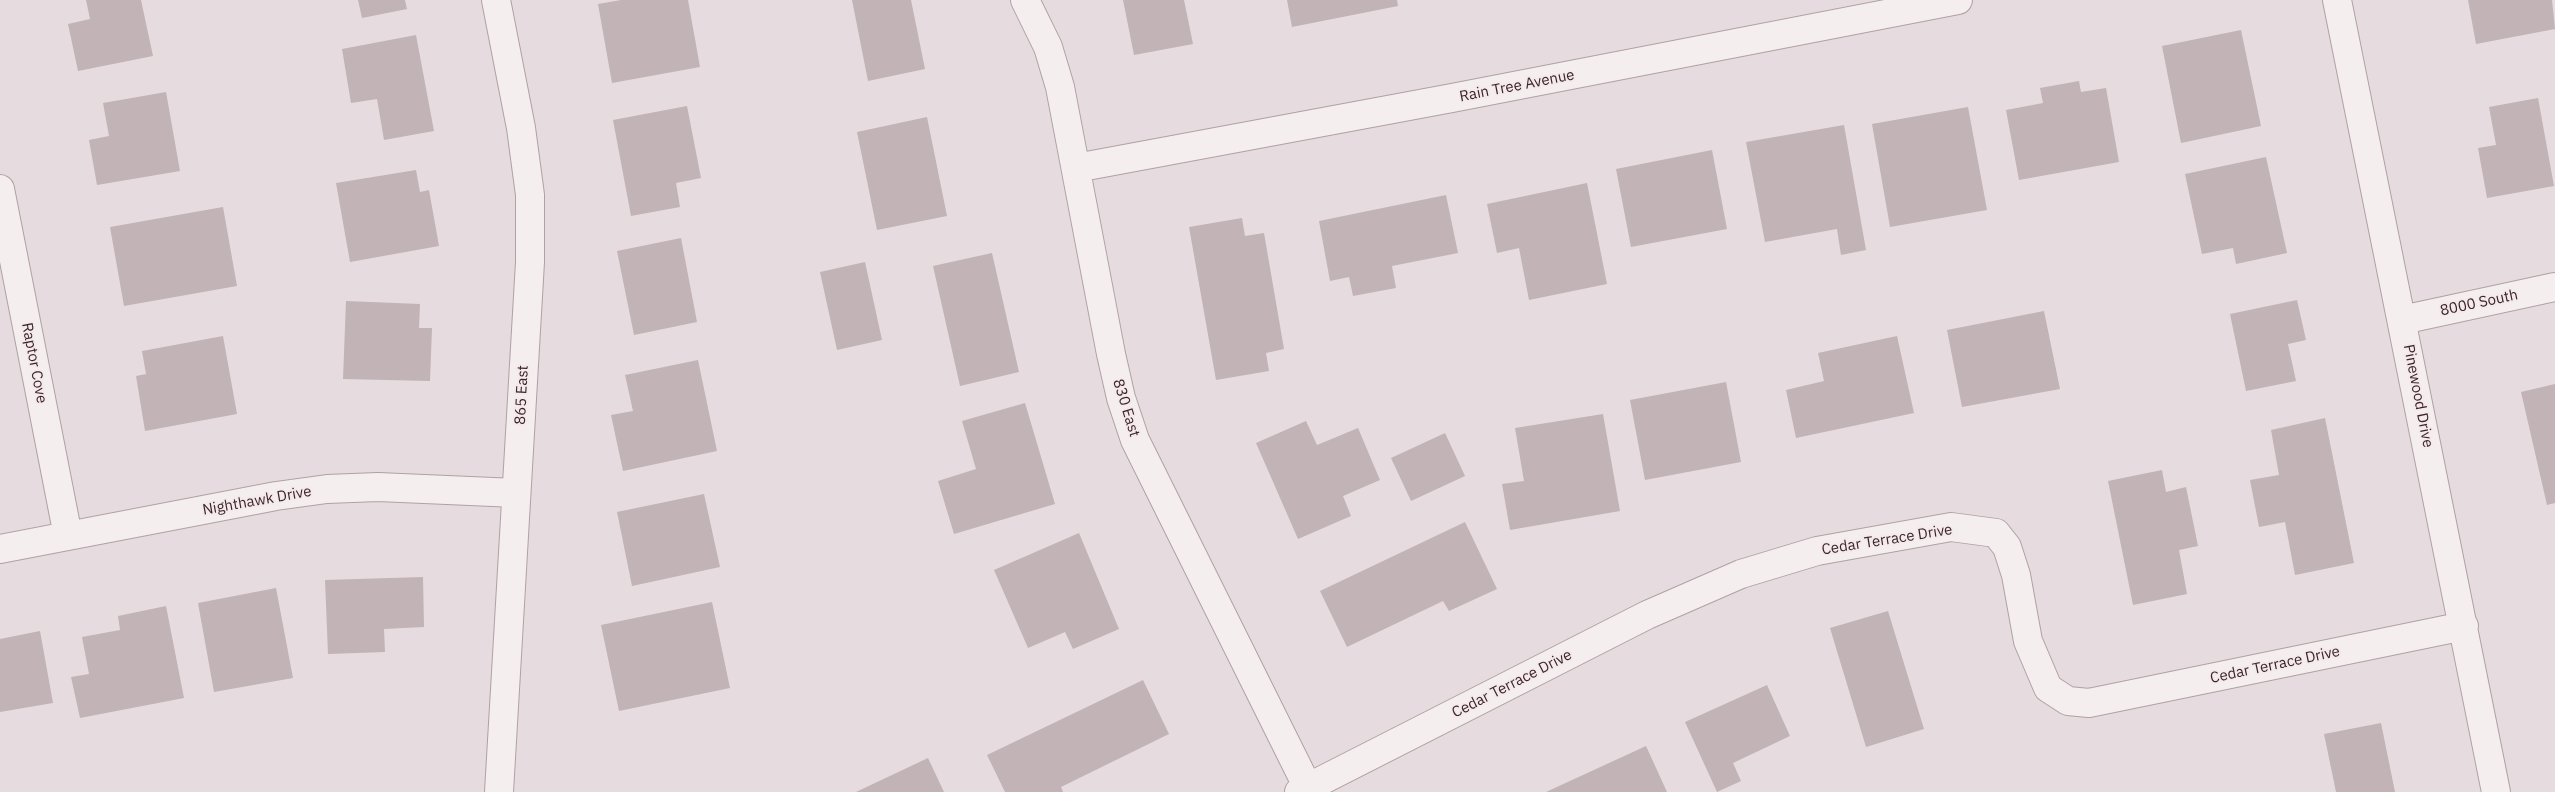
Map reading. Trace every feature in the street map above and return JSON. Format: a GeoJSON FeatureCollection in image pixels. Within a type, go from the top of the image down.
{"type":"FeatureCollection","features":[{"type":"Feature","properties":{"kind":"street","name":"865 East"},"geometry":{"type":"LineString","coordinates":[[496,0],[521,128],[530,195],[530,262],[499,792]]}},
{"type":"Feature","properties":{"kind":"street","name":"830 East"},"geometry":{"type":"LineString","coordinates":[[1025,0],[1048,46],[1057,79],[1076,168],[1110,354],[1121,398],[1135,440],[1303,790]]}},
{"type":"Feature","properties":{"kind":"street","name":"Rain Tree Avenue"},"geometry":{"type":"LineString","coordinates":[[1076,168],[1452,98],[1958,0]]}},
{"type":"Feature","properties":{"kind":"street","name":"Pinewood Drive"},"geometry":{"type":"LineString","coordinates":[[2337,0],[2496,792]]}},
{"type":"Feature","properties":{"kind":"street","name":"Raptor Cove"},"geometry":{"type":"LineString","coordinates":[[0,189],[68,536]]}},
{"type":"Feature","properties":{"kind":"street","name":"8000 South"},"geometry":{"type":"LineString","coordinates":[[2402,320],[2555,286]]}},
{"type":"Feature","properties":{"kind":"street","name":"Nighthawk Drive"},"geometry":{"type":"LineString","coordinates":[[0,549],[276,496],[327,489],[378,487],[516,493]]}},
{"type":"Feature","properties":{"kind":"street","name":"Cedar Terrace Drive"},"geometry":{"type":"LineString","coordinates":[[1303,790],[1647,615],[1741,574],[1817,551],[1951,527],[1996,533],[2007,547],[2016,575],[2028,641],[2048,688],[2068,700],[2089,703],[2464,626]]}},
{"type":"Feature","properties":{"kind":"building"},"geometry":{"type":"Polygon","coordinates":[[[86,0],[141,0],[153,56],[78,71],[68,24],[90,19],[86,0]]]}},
{"type":"Feature","properties":{"kind":"building"},"geometry":{"type":"Polygon","coordinates":[[[358,0],[405,0],[407,9],[362,18],[358,0]]]}},
{"type":"Feature","properties":{"kind":"building"},"geometry":{"type":"Polygon","coordinates":[[[621,0],[688,0],[700,67],[612,83],[598,4],[621,0]]]}},
{"type":"Feature","properties":{"kind":"building"},"geometry":{"type":"Polygon","coordinates":[[[852,0],[911,0],[925,69],[868,81],[852,0]]]}},
{"type":"Feature","properties":{"kind":"building"},"geometry":{"type":"Polygon","coordinates":[[[1123,0],[1184,0],[1193,44],[1134,55],[1123,0]]]}},
{"type":"Feature","properties":{"kind":"building"},"geometry":{"type":"Polygon","coordinates":[[[1287,0],[1397,0],[1398,6],[1292,27],[1287,0]]]}},
{"type":"Feature","properties":{"kind":"building"},"geometry":{"type":"Polygon","coordinates":[[[2468,0],[2552,0],[2555,29],[2476,44],[2468,0]]]}},
{"type":"Feature","properties":{"kind":"building"},"geometry":{"type":"Polygon","coordinates":[[[2241,30],[2261,126],[2181,143],[2162,46],[2241,30]]]}},
{"type":"Feature","properties":{"kind":"building"},"geometry":{"type":"Polygon","coordinates":[[[416,35],[434,131],[384,140],[377,99],[351,103],[342,49],[416,35]]]}},
{"type":"Feature","properties":{"kind":"building"},"geometry":{"type":"Polygon","coordinates":[[[2079,81],[2081,92],[2106,88],[2119,162],[2019,180],[2006,110],[2043,103],[2040,88],[2079,81]]]}},
{"type":"Feature","properties":{"kind":"building"},"geometry":{"type":"Polygon","coordinates":[[[166,92],[180,171],[97,185],[89,140],[109,136],[103,103],[166,92]]]}},
{"type":"Feature","properties":{"kind":"building"},"geometry":{"type":"Polygon","coordinates":[[[2538,98],[2554,186],[2487,198],[2478,148],[2496,145],[2489,107],[2538,98]]]}},
{"type":"Feature","properties":{"kind":"building"},"geometry":{"type":"Polygon","coordinates":[[[687,106],[701,178],[676,183],[680,207],[631,216],[613,120],[687,106]]]}},
{"type":"Feature","properties":{"kind":"building"},"geometry":{"type":"Polygon","coordinates":[[[1968,107],[1987,210],[1890,227],[1872,124],[1968,107]]]}},
{"type":"Feature","properties":{"kind":"building"},"geometry":{"type":"Polygon","coordinates":[[[927,117],[947,216],[877,230],[857,132],[927,117]]]}},
{"type":"Feature","properties":{"kind":"building"},"geometry":{"type":"Polygon","coordinates":[[[1844,125],[1866,250],[1841,255],[1837,229],[1765,242],[1746,142],[1844,125]]]}},
{"type":"Feature","properties":{"kind":"building"},"geometry":{"type":"Polygon","coordinates":[[[1712,150],[1727,229],[1631,247],[1616,169],[1712,150]]]}},
{"type":"Feature","properties":{"kind":"building"},"geometry":{"type":"Polygon","coordinates":[[[2266,157],[2287,253],[2236,264],[2233,248],[2202,254],[2185,174],[2266,157]]]}},
{"type":"Feature","properties":{"kind":"building"},"geometry":{"type":"Polygon","coordinates":[[[416,170],[420,192],[429,190],[439,246],[350,262],[336,183],[416,170]]]}},
{"type":"Feature","properties":{"kind":"building"},"geometry":{"type":"Polygon","coordinates":[[[1587,183],[1607,284],[1529,300],[1519,248],[1497,253],[1487,204],[1587,183]]]}},
{"type":"Feature","properties":{"kind":"building"},"geometry":{"type":"Polygon","coordinates":[[[1446,195],[1458,253],[1392,266],[1396,288],[1353,296],[1349,277],[1330,281],[1319,221],[1446,195]]]}},
{"type":"Feature","properties":{"kind":"building"},"geometry":{"type":"Polygon","coordinates":[[[223,207],[237,286],[124,306],[110,227],[223,207]]]}},
{"type":"Feature","properties":{"kind":"building"},"geometry":{"type":"Polygon","coordinates":[[[1242,218],[1245,236],[1264,233],[1284,349],[1266,353],[1269,371],[1216,380],[1189,227],[1242,218]]]}},
{"type":"Feature","properties":{"kind":"building"},"geometry":{"type":"Polygon","coordinates":[[[681,238],[697,322],[634,335],[617,251],[681,238]]]}},
{"type":"Feature","properties":{"kind":"building"},"geometry":{"type":"Polygon","coordinates":[[[992,253],[1019,372],[960,386],[933,266],[992,253]]]}},
{"type":"Feature","properties":{"kind":"building"},"geometry":{"type":"Polygon","coordinates":[[[865,262],[882,340],[837,350],[820,272],[865,262]]]}},
{"type":"Feature","properties":{"kind":"building"},"geometry":{"type":"Polygon","coordinates":[[[2297,300],[2306,340],[2288,344],[2296,381],[2246,391],[2230,314],[2297,300]]]}},
{"type":"Feature","properties":{"kind":"building"},"geometry":{"type":"Polygon","coordinates":[[[346,301],[420,304],[419,328],[432,328],[430,381],[343,379],[346,301]]]}},
{"type":"Feature","properties":{"kind":"building"},"geometry":{"type":"Polygon","coordinates":[[[2044,311],[2060,389],[1962,407],[1947,330],[2044,311]]]}},
{"type":"Feature","properties":{"kind":"building"},"geometry":{"type":"Polygon","coordinates":[[[223,336],[237,414],[145,431],[136,376],[146,374],[142,351],[223,336]]]}},
{"type":"Feature","properties":{"kind":"building"},"geometry":{"type":"Polygon","coordinates":[[[1897,336],[1914,413],[1796,438],[1786,390],[1824,381],[1818,353],[1897,336]]]}},
{"type":"Feature","properties":{"kind":"building"},"geometry":{"type":"Polygon","coordinates":[[[698,360],[717,451],[623,471],[611,415],[633,411],[625,375],[698,360]]]}},
{"type":"Feature","properties":{"kind":"building"},"geometry":{"type":"Polygon","coordinates":[[[1726,382],[1741,462],[1645,480],[1630,400],[1726,382]]]}},
{"type":"Feature","properties":{"kind":"building"},"geometry":{"type":"Polygon","coordinates":[[[2555,384],[2555,503],[2547,505],[2521,392],[2555,384]]]}},
{"type":"Feature","properties":{"kind":"building"},"geometry":{"type":"Polygon","coordinates":[[[1025,403],[1055,504],[954,534],[938,481],[976,469],[962,421],[1025,403]]]}},
{"type":"Feature","properties":{"kind":"building"},"geometry":{"type":"Polygon","coordinates":[[[1603,414],[1620,511],[1510,530],[1502,484],[1524,481],[1515,428],[1603,414]]]}},
{"type":"Feature","properties":{"kind":"building"},"geometry":{"type":"Polygon","coordinates":[[[2325,418],[2354,563],[2295,575],[2285,522],[2259,527],[2250,480],[2279,475],[2271,430],[2325,418]]]}},
{"type":"Feature","properties":{"kind":"building"},"geometry":{"type":"Polygon","coordinates":[[[1306,421],[1317,445],[1358,428],[1380,480],[1343,496],[1351,516],[1298,539],[1256,443],[1306,421]]]}},
{"type":"Feature","properties":{"kind":"building"},"geometry":{"type":"Polygon","coordinates":[[[1445,433],[1465,476],[1411,501],[1391,458],[1445,433]]]}},
{"type":"Feature","properties":{"kind":"building"},"geometry":{"type":"Polygon","coordinates":[[[2162,470],[2166,492],[2186,487],[2198,546],[2179,550],[2187,594],[2133,605],[2108,481],[2162,470]]]}},
{"type":"Feature","properties":{"kind":"building"},"geometry":{"type":"Polygon","coordinates":[[[704,494],[720,567],[632,586],[617,512],[704,494]]]}},
{"type":"Feature","properties":{"kind":"building"},"geometry":{"type":"Polygon","coordinates":[[[1465,522],[1497,589],[1449,611],[1443,601],[1347,647],[1320,591],[1465,522]]]}},
{"type":"Feature","properties":{"kind":"building"},"geometry":{"type":"Polygon","coordinates":[[[1079,533],[1119,629],[1073,649],[1065,632],[1028,648],[994,570],[1079,533]]]}},
{"type":"Feature","properties":{"kind":"building"},"geometry":{"type":"Polygon","coordinates":[[[423,577],[424,627],[384,629],[385,652],[328,654],[325,580],[423,577]]]}},
{"type":"Feature","properties":{"kind":"building"},"geometry":{"type":"Polygon","coordinates":[[[276,588],[293,678],[214,692],[198,603],[276,588]]]}},
{"type":"Feature","properties":{"kind":"building"},"geometry":{"type":"Polygon","coordinates":[[[712,602],[730,688],[619,711],[601,625],[712,602]]]}},
{"type":"Feature","properties":{"kind":"building"},"geometry":{"type":"Polygon","coordinates":[[[166,606],[184,698],[80,718],[71,677],[89,674],[82,637],[120,630],[118,616],[166,606]]]}},
{"type":"Feature","properties":{"kind":"building"},"geometry":{"type":"Polygon","coordinates":[[[1888,611],[1924,729],[1866,747],[1830,628],[1888,611]]]}},
{"type":"Feature","properties":{"kind":"building"},"geometry":{"type":"Polygon","coordinates":[[[40,631],[53,703],[0,712],[0,639],[40,631]]]}},
{"type":"Feature","properties":{"kind":"building"},"geometry":{"type":"Polygon","coordinates":[[[1143,680],[1169,734],[1061,787],[1063,792],[1005,792],[987,755],[1143,680]]]}},
{"type":"Feature","properties":{"kind":"building"},"geometry":{"type":"Polygon","coordinates":[[[1767,685],[1790,736],[1733,763],[1741,781],[1717,792],[1685,722],[1767,685]]]}},
{"type":"Feature","properties":{"kind":"building"},"geometry":{"type":"Polygon","coordinates":[[[2381,723],[2395,792],[2336,792],[2324,734],[2381,723]]]}},
{"type":"Feature","properties":{"kind":"building"},"geometry":{"type":"Polygon","coordinates":[[[1646,746],[1667,792],[1546,792],[1646,746]]]}},
{"type":"Feature","properties":{"kind":"building"},"geometry":{"type":"Polygon","coordinates":[[[928,758],[944,792],[856,792],[928,758]]]}}]}
